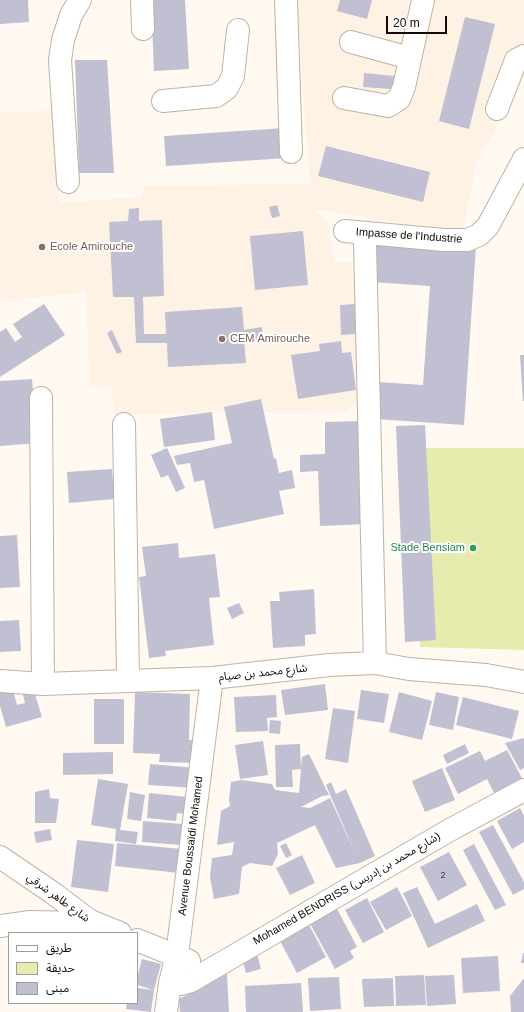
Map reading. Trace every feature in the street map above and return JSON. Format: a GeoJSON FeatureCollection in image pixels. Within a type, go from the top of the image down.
{"type":"FeatureCollection","features":[{"type":"Feature","properties":{"kind":"street"},"geometry":{"type":"LineString","coordinates":[[68,182],[60,60],[63,40],[71,15],[80,0]]}},
{"type":"Feature","properties":{"kind":"street"},"geometry":{"type":"LineString","coordinates":[[142,0],[143,29]]}},
{"type":"Feature","properties":{"kind":"street"},"geometry":{"type":"LineString","coordinates":[[286,0],[291,152]]}},
{"type":"Feature","properties":{"kind":"street"},"geometry":{"type":"LineString","coordinates":[[344,98],[388,106],[399,99],[404,87],[423,0]]}},
{"type":"Feature","properties":{"kind":"street"},"geometry":{"type":"LineString","coordinates":[[163,101],[216,96],[226,88],[233,76],[238,30]]}},
{"type":"Feature","properties":{"kind":"street"},"geometry":{"type":"LineString","coordinates":[[351,42],[410,58]]}},
{"type":"Feature","properties":{"kind":"street"},"geometry":{"type":"LineString","coordinates":[[497,109],[516,60],[524,56]]}},
{"type":"Feature","properties":{"kind":"street","name":"Impasse de l'Industrie"},"geometry":{"type":"LineString","coordinates":[[345,231],[444,240],[466,240],[479,235],[488,226],[524,159]]}},
{"type":"Feature","properties":{"kind":"street"},"geometry":{"type":"LineString","coordinates":[[365,244],[374,664]]}},
{"type":"Feature","properties":{"kind":"street"},"geometry":{"type":"LineString","coordinates":[[41,398],[43,684]]}},
{"type":"Feature","properties":{"kind":"street"},"geometry":{"type":"LineString","coordinates":[[124,424],[128,681]]}},
{"type":"Feature","properties":{"kind":"street","name":"شارع محمد بن صيام"},"geometry":{"type":"LineString","coordinates":[[0,681],[43,684],[212,678],[329,665],[374,664],[409,669],[486,675],[524,682]]}},
{"type":"Feature","properties":{"kind":"street","name":"Avenue Boussaïdi Mohamed"},"geometry":{"type":"LineString","coordinates":[[166,1012],[170,983],[177,955],[212,678]]}},
{"type":"Feature","properties":{"kind":"street","name":"Mohamed BENDRISS (شارع محمد بن إدريس)"},"geometry":{"type":"LineString","coordinates":[[170,983],[186,983],[434,839],[524,790]]}},
{"type":"Feature","properties":{"kind":"street","name":"شارع طاهر شرقي"},"geometry":{"type":"LineString","coordinates":[[0,857],[53,893],[90,921],[118,932]]}},
{"type":"Feature","properties":{"kind":"street"},"geometry":{"type":"LineString","coordinates":[[0,926],[30,922],[84,923],[90,921]]}},
{"type":"Feature","properties":{"kind":"street"},"geometry":{"type":"LineString","coordinates":[[138,940],[189,961],[198,976]]}},
{"type":"Feature","properties":{"kind":"shaded area"},"geometry":{"type":"Polygon","coordinates":[[[299,0],[524,0],[524,77],[476,164],[463,233],[313,209],[328,222],[334,262],[352,262],[361,401],[346,411],[114,414],[112,387],[90,387],[86,292],[0,301],[0,112],[52,111],[59,203],[142,197],[144,186],[310,184],[299,31],[299,0]]]}},
{"type":"Feature","properties":{"kind":"green space","name":"Stade Bensiam"},"geometry":{"type":"Polygon","coordinates":[[[422,448],[524,448],[524,650],[420,647],[422,448]]]}},
{"type":"Feature","properties":{"kind":"building"},"geometry":{"type":"Polygon","coordinates":[[[0,0],[28,0],[29,22],[0,24],[0,0]]]}},
{"type":"Feature","properties":{"kind":"building"},"geometry":{"type":"Polygon","coordinates":[[[151,0],[185,0],[189,69],[154,71],[151,0]]]}},
{"type":"Feature","properties":{"kind":"building"},"geometry":{"type":"Polygon","coordinates":[[[340,0],[372,0],[367,19],[337,11],[340,0]]]}},
{"type":"Feature","properties":{"kind":"building"},"geometry":{"type":"Polygon","coordinates":[[[465,17],[495,24],[469,129],[439,121],[465,17]]]}},
{"type":"Feature","properties":{"kind":"building"},"geometry":{"type":"Polygon","coordinates":[[[75,60],[107,60],[114,173],[79,173],[75,60]]]}},
{"type":"Feature","properties":{"kind":"building"},"geometry":{"type":"Polygon","coordinates":[[[364,73],[404,77],[403,90],[363,87],[364,73]]]}},
{"type":"Feature","properties":{"kind":"building"},"geometry":{"type":"Polygon","coordinates":[[[285,128],[287,158],[166,166],[164,136],[285,128]]]}},
{"type":"Feature","properties":{"kind":"building"},"geometry":{"type":"Polygon","coordinates":[[[326,146],[430,172],[423,202],[318,176],[326,146]]]}},
{"type":"Feature","properties":{"kind":"building"},"geometry":{"type":"Polygon","coordinates":[[[277,205],[280,216],[272,218],[269,207],[277,205]]]}},
{"type":"Feature","properties":{"kind":"building"},"geometry":{"type":"Polygon","coordinates":[[[139,208],[139,221],[162,220],[164,296],[143,297],[144,334],[166,334],[165,312],[242,307],[244,330],[262,327],[263,339],[244,339],[246,363],[168,367],[167,343],[136,343],[134,297],[113,297],[109,222],[128,221],[129,209],[139,208]]]}},
{"type":"Feature","properties":{"kind":"building"},"geometry":{"type":"Polygon","coordinates":[[[303,231],[308,285],[255,290],[250,236],[303,231]]]}},
{"type":"Feature","properties":{"kind":"building"},"geometry":{"type":"Polygon","coordinates":[[[375,239],[476,246],[464,425],[376,419],[378,382],[423,385],[430,286],[372,282],[375,239]]]}},
{"type":"Feature","properties":{"kind":"building"},"geometry":{"type":"Polygon","coordinates":[[[44,304],[65,335],[0,377],[0,332],[6,328],[15,342],[22,337],[13,324],[44,304]]]}},
{"type":"Feature","properties":{"kind":"building"},"geometry":{"type":"Polygon","coordinates":[[[356,304],[357,334],[341,335],[340,305],[356,304]]]}},
{"type":"Feature","properties":{"kind":"building"},"geometry":{"type":"Polygon","coordinates":[[[112,330],[122,352],[117,354],[107,333],[112,330]]]}},
{"type":"Feature","properties":{"kind":"building"},"geometry":{"type":"Polygon","coordinates":[[[341,341],[342,353],[351,352],[356,390],[298,399],[291,355],[320,351],[319,344],[341,341]]]}},
{"type":"Feature","properties":{"kind":"building"},"geometry":{"type":"Polygon","coordinates":[[[520,355],[524,355],[524,401],[523,401],[520,355]]]}},
{"type":"Feature","properties":{"kind":"building"},"geometry":{"type":"Polygon","coordinates":[[[32,379],[37,443],[0,446],[0,381],[32,379]]]}},
{"type":"Feature","properties":{"kind":"building"},"geometry":{"type":"Polygon","coordinates":[[[261,399],[274,459],[276,458],[279,473],[292,470],[295,488],[279,491],[284,514],[214,529],[204,480],[194,482],[190,463],[177,465],[174,456],[232,443],[224,407],[261,399]]]}},
{"type":"Feature","properties":{"kind":"building"},"geometry":{"type":"Polygon","coordinates":[[[212,412],[215,440],[164,447],[160,419],[212,412]]]}},
{"type":"Feature","properties":{"kind":"building"},"geometry":{"type":"Polygon","coordinates":[[[364,421],[367,524],[320,526],[318,471],[300,472],[300,455],[325,454],[325,422],[364,421]]]}},
{"type":"Feature","properties":{"kind":"building"},"geometry":{"type":"Polygon","coordinates":[[[425,425],[436,640],[405,642],[396,426],[425,425]]]}},
{"type":"Feature","properties":{"kind":"building"},"geometry":{"type":"Polygon","coordinates":[[[167,448],[185,488],[176,492],[168,475],[161,478],[151,455],[167,448]]]}},
{"type":"Feature","properties":{"kind":"building"},"geometry":{"type":"Polygon","coordinates":[[[112,469],[114,499],[69,503],[67,472],[112,469]]]}},
{"type":"Feature","properties":{"kind":"building"},"geometry":{"type":"Polygon","coordinates":[[[17,535],[20,587],[0,588],[0,536],[17,535]]]}},
{"type":"Feature","properties":{"kind":"building"},"geometry":{"type":"Polygon","coordinates":[[[178,543],[179,558],[215,554],[220,597],[209,598],[214,645],[165,651],[166,656],[149,658],[139,577],[146,576],[142,547],[178,543]]]}},
{"type":"Feature","properties":{"kind":"building"},"geometry":{"type":"Polygon","coordinates":[[[314,589],[316,634],[305,635],[305,646],[273,648],[270,601],[280,601],[279,592],[314,589]]]}},
{"type":"Feature","properties":{"kind":"building"},"geometry":{"type":"Polygon","coordinates":[[[239,603],[244,613],[232,619],[227,608],[239,603]]]}},
{"type":"Feature","properties":{"kind":"building"},"geometry":{"type":"Polygon","coordinates":[[[19,620],[21,651],[0,652],[0,621],[19,620]]]}},
{"type":"Feature","properties":{"kind":"building"},"geometry":{"type":"Polygon","coordinates":[[[325,684],[328,710],[285,715],[281,690],[325,684]]]}},
{"type":"Feature","properties":{"kind":"building"},"geometry":{"type":"Polygon","coordinates":[[[12,686],[17,705],[25,703],[22,691],[33,688],[42,717],[6,727],[0,706],[0,689],[12,686]]]}},
{"type":"Feature","properties":{"kind":"building"},"geometry":{"type":"Polygon","coordinates":[[[361,690],[389,694],[384,723],[357,719],[361,690]]]}},
{"type":"Feature","properties":{"kind":"building"},"geometry":{"type":"Polygon","coordinates":[[[135,692],[190,694],[189,740],[202,741],[201,763],[159,762],[160,754],[133,753],[135,692]]]}},
{"type":"Feature","properties":{"kind":"building"},"geometry":{"type":"Polygon","coordinates":[[[399,692],[432,701],[422,740],[389,732],[399,692]]]}},
{"type":"Feature","properties":{"kind":"building"},"geometry":{"type":"Polygon","coordinates":[[[436,692],[459,697],[453,730],[429,725],[436,692]]]}},
{"type":"Feature","properties":{"kind":"building"},"geometry":{"type":"Polygon","coordinates":[[[276,695],[277,717],[267,718],[268,731],[236,732],[234,697],[276,695]]]}},
{"type":"Feature","properties":{"kind":"building"},"geometry":{"type":"Polygon","coordinates":[[[463,697],[519,711],[512,739],[456,725],[463,697]]]}},
{"type":"Feature","properties":{"kind":"building"},"geometry":{"type":"Polygon","coordinates":[[[94,699],[124,699],[124,744],[94,744],[94,699]]]}},
{"type":"Feature","properties":{"kind":"building"},"geometry":{"type":"Polygon","coordinates":[[[333,708],[355,711],[348,763],[325,759],[333,708]]]}},
{"type":"Feature","properties":{"kind":"building"},"geometry":{"type":"Polygon","coordinates":[[[270,720],[281,721],[280,734],[269,733],[270,720]]]}},
{"type":"Feature","properties":{"kind":"building"},"geometry":{"type":"Polygon","coordinates":[[[524,738],[524,768],[520,770],[505,743],[524,738]]]}},
{"type":"Feature","properties":{"kind":"building"},"geometry":{"type":"Polygon","coordinates":[[[263,741],[268,775],[240,779],[235,745],[263,741]]]}},
{"type":"Feature","properties":{"kind":"building"},"geometry":{"type":"Polygon","coordinates":[[[300,744],[301,769],[292,770],[293,787],[276,787],[275,745],[300,744]]]}},
{"type":"Feature","properties":{"kind":"building"},"geometry":{"type":"Polygon","coordinates":[[[465,744],[469,753],[447,764],[443,755],[465,744]]]}},
{"type":"Feature","properties":{"kind":"building"},"geometry":{"type":"Polygon","coordinates":[[[507,750],[522,778],[494,793],[487,779],[458,794],[445,768],[480,751],[485,761],[507,750]]]}},
{"type":"Feature","properties":{"kind":"building"},"geometry":{"type":"Polygon","coordinates":[[[113,752],[113,774],[63,775],[63,753],[113,752]]]}},
{"type":"Feature","properties":{"kind":"building"},"geometry":{"type":"Polygon","coordinates":[[[309,754],[329,795],[322,796],[301,807],[310,808],[330,798],[356,855],[326,785],[331,782],[336,794],[346,789],[375,856],[360,863],[336,868],[315,825],[277,843],[278,854],[272,866],[250,863],[242,867],[239,894],[214,899],[210,877],[212,858],[232,855],[234,842],[217,845],[221,811],[230,806],[229,799],[231,782],[241,780],[272,784],[275,790],[299,793],[302,757],[309,754]]]}},
{"type":"Feature","properties":{"kind":"building"},"geometry":{"type":"Polygon","coordinates":[[[150,764],[197,768],[196,788],[148,785],[150,764]]]}},
{"type":"Feature","properties":{"kind":"building"},"geometry":{"type":"Polygon","coordinates":[[[442,768],[455,800],[425,812],[412,781],[442,768]]]}},
{"type":"Feature","properties":{"kind":"building"},"geometry":{"type":"Polygon","coordinates":[[[98,779],[128,784],[120,830],[138,832],[136,844],[115,841],[116,829],[91,825],[98,779]]]}},
{"type":"Feature","properties":{"kind":"building"},"geometry":{"type":"Polygon","coordinates":[[[49,789],[50,798],[59,799],[56,823],[35,823],[35,792],[49,789]]]}},
{"type":"Feature","properties":{"kind":"building"},"geometry":{"type":"Polygon","coordinates":[[[130,792],[145,795],[141,821],[127,819],[130,792]]]}},
{"type":"Feature","properties":{"kind":"building"},"geometry":{"type":"Polygon","coordinates":[[[149,793],[187,797],[185,814],[177,813],[176,821],[147,818],[149,793]]]}},
{"type":"Feature","properties":{"kind":"building"},"geometry":{"type":"Polygon","coordinates":[[[520,808],[524,816],[524,842],[512,849],[497,821],[520,808]]]}},
{"type":"Feature","properties":{"kind":"building"},"geometry":{"type":"Polygon","coordinates":[[[143,821],[183,824],[181,845],[142,842],[143,821]]]}},
{"type":"Feature","properties":{"kind":"building"},"geometry":{"type":"Polygon","coordinates":[[[493,825],[524,882],[524,889],[513,895],[479,832],[493,825]]]}},
{"type":"Feature","properties":{"kind":"building"},"geometry":{"type":"Polygon","coordinates":[[[50,829],[52,840],[36,843],[34,832],[50,829]]]}},
{"type":"Feature","properties":{"kind":"building"},"geometry":{"type":"Polygon","coordinates":[[[77,840],[114,844],[108,892],[71,887],[77,840]]]}},
{"type":"Feature","properties":{"kind":"building"},"geometry":{"type":"Polygon","coordinates":[[[117,843],[182,849],[179,873],[115,866],[117,843]]]}},
{"type":"Feature","properties":{"kind":"building"},"geometry":{"type":"Polygon","coordinates":[[[286,843],[292,855],[286,858],[280,846],[286,843]]]}},
{"type":"Feature","properties":{"kind":"building"},"geometry":{"type":"Polygon","coordinates":[[[474,844],[506,905],[495,910],[463,850],[474,844]]]}},
{"type":"Feature","properties":{"kind":"building"},"geometry":{"type":"Polygon","coordinates":[[[449,852],[467,885],[438,901],[420,867],[449,852]]]}},
{"type":"Feature","properties":{"kind":"building"},"geometry":{"type":"Polygon","coordinates":[[[302,855],[315,883],[290,895],[276,868],[302,855]]]}},
{"type":"Feature","properties":{"kind":"building"},"geometry":{"type":"Polygon","coordinates":[[[397,887],[412,916],[386,930],[370,902],[397,887]]]}},
{"type":"Feature","properties":{"kind":"building"},"geometry":{"type":"Polygon","coordinates":[[[417,887],[435,924],[477,904],[485,921],[428,948],[403,893],[417,887]]]}},
{"type":"Feature","properties":{"kind":"building"},"geometry":{"type":"Polygon","coordinates":[[[367,898],[384,932],[363,943],[345,910],[367,898]]]}},
{"type":"Feature","properties":{"kind":"building"},"geometry":{"type":"Polygon","coordinates":[[[335,905],[357,947],[350,951],[354,958],[335,969],[308,920],[335,905]]]}},
{"type":"Feature","properties":{"kind":"building"},"geometry":{"type":"Polygon","coordinates":[[[308,923],[326,957],[297,973],[279,939],[308,923]]]}},
{"type":"Feature","properties":{"kind":"building"},"geometry":{"type":"Polygon","coordinates":[[[256,950],[261,969],[246,973],[241,954],[256,950]]]}},
{"type":"Feature","properties":{"kind":"building"},"geometry":{"type":"Polygon","coordinates":[[[523,953],[524,963],[521,963],[523,953]]]}},
{"type":"Feature","properties":{"kind":"building"},"geometry":{"type":"Polygon","coordinates":[[[498,956],[500,991],[463,993],[461,958],[498,956]]]}},
{"type":"Feature","properties":{"kind":"building"},"geometry":{"type":"Polygon","coordinates":[[[142,959],[161,964],[154,990],[138,985],[138,974],[142,959]]]}},
{"type":"Feature","properties":{"kind":"building"},"geometry":{"type":"Polygon","coordinates":[[[227,974],[229,1012],[180,1012],[179,999],[227,974]]]}},
{"type":"Feature","properties":{"kind":"building"},"geometry":{"type":"Polygon","coordinates":[[[424,975],[426,1005],[396,1006],[395,976],[424,975]]]}},
{"type":"Feature","properties":{"kind":"building"},"geometry":{"type":"Polygon","coordinates":[[[454,975],[456,1004],[427,1006],[425,976],[454,975]]]}},
{"type":"Feature","properties":{"kind":"building"},"geometry":{"type":"Polygon","coordinates":[[[339,977],[341,1009],[310,1011],[308,978],[339,977]]]}},
{"type":"Feature","properties":{"kind":"building"},"geometry":{"type":"Polygon","coordinates":[[[393,978],[394,1006],[364,1007],[362,979],[393,978]]]}},
{"type":"Feature","properties":{"kind":"building"},"geometry":{"type":"Polygon","coordinates":[[[524,978],[524,1012],[511,1012],[510,996],[524,978]]]}},
{"type":"Feature","properties":{"kind":"building"},"geometry":{"type":"Polygon","coordinates":[[[301,983],[303,1012],[246,1012],[245,986],[301,983]]]}},
{"type":"Feature","properties":{"kind":"building"},"geometry":{"type":"Polygon","coordinates":[[[138,988],[154,990],[151,1012],[126,1009],[127,1004],[138,1004],[138,988]]]}},
{"type":"Feature","properties":{"kind":"place","name":"Ecole Amirouche"},"geometry":{"type":"Point","coordinates":[42,247]}},
{"type":"Feature","properties":{"kind":"place","name":"CEM Amirouche"},"geometry":{"type":"Point","coordinates":[222,339]}},
{"type":"Feature","properties":{"kind":"place","name":"Stade Bensiam"},"geometry":{"type":"Point","coordinates":[473,548]}}]}
